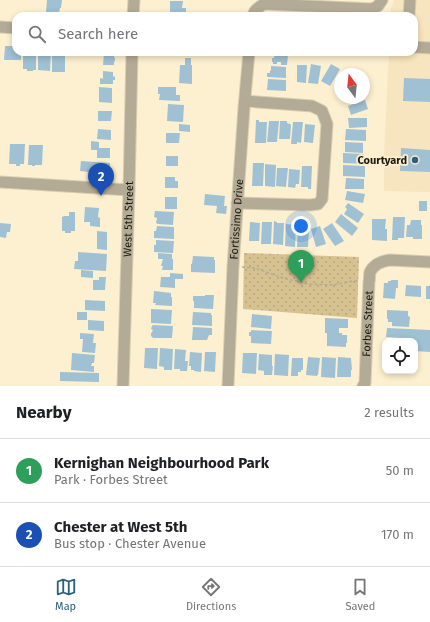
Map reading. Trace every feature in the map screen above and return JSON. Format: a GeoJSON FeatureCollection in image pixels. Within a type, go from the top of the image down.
{"type":"FeatureCollection","features":[{"type":"Feature","properties":{"kind":"street"},"geometry":{"type":"LineString","coordinates":[[133,12],[134,0]]}},
{"type":"Feature","properties":{"kind":"street"},"geometry":{"type":"LineString","coordinates":[[254,12],[258,7],[264,4],[372,8],[378,6],[382,0]]}},
{"type":"Feature","properties":{"kind":"street"},"geometry":{"type":"LineString","coordinates":[[410,0],[410,12]]}},
{"type":"Feature","properties":{"kind":"street"},"geometry":{"type":"LineString","coordinates":[[0,27],[12,28]]}},
{"type":"Feature","properties":{"kind":"street"},"geometry":{"type":"LineString","coordinates":[[418,47],[430,48]]}},
{"type":"Feature","properties":{"kind":"street","name":"West 5th Street"},"geometry":{"type":"LineString","coordinates":[[123,386],[132,56]]}},
{"type":"Feature","properties":{"kind":"street","name":"Fortissimo Drive"},"geometry":{"type":"LineString","coordinates":[[228,386],[237,203],[249,56]]}},
{"type":"Feature","properties":{"kind":"street"},"geometry":{"type":"LineString","coordinates":[[237,203],[310,205],[318,204],[322,199],[327,124],[322,111],[312,106],[245,101]]}},
{"type":"Feature","properties":{"kind":"street"},"geometry":{"type":"LineString","coordinates":[[0,182],[129,190]]}},
{"type":"Feature","properties":{"kind":"street","name":"Forbes Street"},"geometry":{"type":"LineString","coordinates":[[363,386],[370,272],[377,264],[390,260],[430,262]]}},
{"type":"Feature","properties":{"kind":"path"},"geometry":{"type":"LineString","coordinates":[[233,267],[255,268],[283,278],[308,284],[333,285],[353,281],[369,282]]}},
{"type":"Feature","properties":{"kind":"shaded area"},"geometry":{"type":"Polygon","coordinates":[[[394,0],[430,0],[430,192],[384,191],[384,155],[389,56],[418,56],[418,12],[391,12],[394,0]]]}},
{"type":"Feature","properties":{"kind":"shaded area"},"geometry":{"type":"Polygon","coordinates":[[[244,253],[359,257],[357,318],[243,309],[244,253]]]}},
{"type":"Feature","properties":{"kind":"building"},"geometry":{"type":"Polygon","coordinates":[[[47,0],[62,0],[59,12],[46,12],[47,0]]]}},
{"type":"Feature","properties":{"kind":"building"},"geometry":{"type":"Polygon","coordinates":[[[170,1],[183,1],[182,8],[186,8],[186,12],[170,12],[170,1]]]}},
{"type":"Feature","properties":{"kind":"building"},"geometry":{"type":"Polygon","coordinates":[[[5,46],[12,46],[12,56],[21,56],[21,60],[4,60],[5,46]]]}},
{"type":"Feature","properties":{"kind":"building"},"geometry":{"type":"Polygon","coordinates":[[[23,56],[36,56],[36,70],[27,71],[27,69],[23,69],[23,56]]]}},
{"type":"Feature","properties":{"kind":"building"},"geometry":{"type":"Polygon","coordinates":[[[38,56],[51,56],[50,71],[38,70],[38,56]]]}},
{"type":"Feature","properties":{"kind":"building"},"geometry":{"type":"Polygon","coordinates":[[[52,56],[65,56],[65,72],[52,72],[52,56]]]}},
{"type":"Feature","properties":{"kind":"building"},"geometry":{"type":"Polygon","coordinates":[[[104,56],[114,56],[114,65],[103,65],[104,56]]]}},
{"type":"Feature","properties":{"kind":"building"},"geometry":{"type":"Polygon","coordinates":[[[274,56],[288,56],[287,65],[281,65],[281,62],[273,64],[272,58],[274,58],[274,56]]]}},
{"type":"Feature","properties":{"kind":"building"},"geometry":{"type":"Polygon","coordinates":[[[185,58],[191,58],[192,84],[179,83],[180,65],[185,65],[185,58]]]}},
{"type":"Feature","properties":{"kind":"building"},"geometry":{"type":"Polygon","coordinates":[[[311,64],[321,66],[318,84],[308,83],[311,64]]]}},
{"type":"Feature","properties":{"kind":"building"},"geometry":{"type":"Polygon","coordinates":[[[331,64],[338,68],[334,68],[334,79],[330,86],[321,81],[331,64]]]}},
{"type":"Feature","properties":{"kind":"building"},"geometry":{"type":"Polygon","coordinates":[[[297,65],[307,65],[306,83],[297,82],[297,65]]]}},
{"type":"Feature","properties":{"kind":"building"},"geometry":{"type":"Polygon","coordinates":[[[271,66],[286,67],[286,78],[267,77],[267,73],[270,73],[270,70],[271,71],[271,66]]]}},
{"type":"Feature","properties":{"kind":"building"},"geometry":{"type":"Polygon","coordinates":[[[103,71],[113,72],[113,77],[115,76],[115,80],[113,80],[113,84],[100,84],[100,78],[103,79],[103,71]]]}},
{"type":"Feature","properties":{"kind":"building"},"geometry":{"type":"Polygon","coordinates":[[[404,78],[430,79],[430,102],[403,101],[404,78]]]}},
{"type":"Feature","properties":{"kind":"building"},"geometry":{"type":"Polygon","coordinates":[[[268,79],[286,80],[286,91],[267,90],[268,79]]]}},
{"type":"Feature","properties":{"kind":"building"},"geometry":{"type":"Polygon","coordinates":[[[99,87],[112,88],[112,103],[99,102],[99,87]]]}},
{"type":"Feature","properties":{"kind":"building"},"geometry":{"type":"Polygon","coordinates":[[[158,87],[176,87],[176,95],[180,95],[180,101],[159,100],[160,94],[158,94],[158,87]]]}},
{"type":"Feature","properties":{"kind":"building"},"geometry":{"type":"Polygon","coordinates":[[[168,104],[184,105],[183,122],[167,121],[168,104]]]}},
{"type":"Feature","properties":{"kind":"building"},"geometry":{"type":"Polygon","coordinates":[[[354,104],[366,104],[368,109],[351,115],[348,106],[354,104]]]}},
{"type":"Feature","properties":{"kind":"building"},"geometry":{"type":"Polygon","coordinates":[[[98,111],[112,111],[111,121],[98,121],[98,111]]]}},
{"type":"Feature","properties":{"kind":"building"},"geometry":{"type":"Polygon","coordinates":[[[348,118],[367,118],[367,127],[349,128],[348,118]]]}},
{"type":"Feature","properties":{"kind":"building"},"geometry":{"type":"Polygon","coordinates":[[[256,120],[259,120],[259,122],[267,122],[266,143],[255,143],[256,120]]]}},
{"type":"Feature","properties":{"kind":"building"},"geometry":{"type":"Polygon","coordinates":[[[269,121],[279,121],[277,142],[267,142],[269,121]]]}},
{"type":"Feature","properties":{"kind":"building"},"geometry":{"type":"Polygon","coordinates":[[[280,121],[287,121],[287,123],[291,125],[290,139],[279,139],[280,121]]]}},
{"type":"Feature","properties":{"kind":"building"},"geometry":{"type":"Polygon","coordinates":[[[293,122],[303,122],[301,143],[297,142],[297,144],[291,144],[293,122]]]}},
{"type":"Feature","properties":{"kind":"building"},"geometry":{"type":"Polygon","coordinates":[[[179,124],[190,125],[190,132],[179,131],[179,124]]]}},
{"type":"Feature","properties":{"kind":"building"},"geometry":{"type":"Polygon","coordinates":[[[305,124],[315,125],[313,143],[304,142],[305,124]]]}},
{"type":"Feature","properties":{"kind":"building"},"geometry":{"type":"Polygon","coordinates":[[[98,129],[111,130],[111,140],[97,139],[98,129]]]}},
{"type":"Feature","properties":{"kind":"building"},"geometry":{"type":"Polygon","coordinates":[[[346,129],[366,130],[366,141],[345,140],[346,129]]]}},
{"type":"Feature","properties":{"kind":"building"},"geometry":{"type":"Polygon","coordinates":[[[166,133],[180,133],[179,143],[166,143],[166,133]]]}},
{"type":"Feature","properties":{"kind":"building"},"geometry":{"type":"Polygon","coordinates":[[[91,141],[99,142],[99,148],[110,148],[110,158],[97,158],[97,150],[91,150],[91,141]]]}},
{"type":"Feature","properties":{"kind":"building"},"geometry":{"type":"Polygon","coordinates":[[[345,142],[363,143],[363,153],[345,152],[345,142]]]}},
{"type":"Feature","properties":{"kind":"building"},"geometry":{"type":"Polygon","coordinates":[[[10,144],[25,144],[24,164],[16,166],[16,164],[9,164],[10,144]]]}},
{"type":"Feature","properties":{"kind":"building"},"geometry":{"type":"Polygon","coordinates":[[[29,145],[43,145],[42,165],[28,165],[29,145]]]}},
{"type":"Feature","properties":{"kind":"building","name":"Courtyard"},"geometry":{"type":"Polygon","coordinates":[[[401,148],[430,150],[430,172],[400,171],[401,148]]]}},
{"type":"Feature","properties":{"kind":"building"},"geometry":{"type":"Polygon","coordinates":[[[343,153],[364,154],[365,164],[343,163],[343,153]]]}},
{"type":"Feature","properties":{"kind":"building"},"geometry":{"type":"Polygon","coordinates":[[[166,156],[178,156],[178,166],[166,166],[166,156]]]}},
{"type":"Feature","properties":{"kind":"building"},"geometry":{"type":"Polygon","coordinates":[[[81,161],[110,163],[109,173],[100,173],[99,175],[80,171],[81,161]]]}},
{"type":"Feature","properties":{"kind":"building"},"geometry":{"type":"Polygon","coordinates":[[[253,163],[264,163],[263,186],[252,186],[253,163]]]}},
{"type":"Feature","properties":{"kind":"building"},"geometry":{"type":"Polygon","coordinates":[[[265,164],[276,165],[275,187],[265,186],[265,164]]]}},
{"type":"Feature","properties":{"kind":"building"},"geometry":{"type":"Polygon","coordinates":[[[343,165],[365,166],[365,177],[343,176],[343,165]]]}},
{"type":"Feature","properties":{"kind":"building"},"geometry":{"type":"Polygon","coordinates":[[[302,166],[312,166],[311,189],[308,189],[308,187],[301,187],[302,166]]]}},
{"type":"Feature","properties":{"kind":"building"},"geometry":{"type":"Polygon","coordinates":[[[277,168],[288,168],[286,187],[276,186],[277,168]]]}},
{"type":"Feature","properties":{"kind":"building"},"geometry":{"type":"Polygon","coordinates":[[[289,169],[300,170],[299,184],[296,184],[295,188],[288,187],[289,169]]]}},
{"type":"Feature","properties":{"kind":"building"},"geometry":{"type":"Polygon","coordinates":[[[165,177],[175,177],[175,181],[178,181],[178,188],[165,188],[165,177]]]}},
{"type":"Feature","properties":{"kind":"building"},"geometry":{"type":"Polygon","coordinates":[[[346,178],[364,179],[364,189],[345,189],[346,178]]]}},
{"type":"Feature","properties":{"kind":"building"},"geometry":{"type":"Polygon","coordinates":[[[347,191],[365,194],[363,203],[345,200],[347,191]]]}},
{"type":"Feature","properties":{"kind":"building"},"geometry":{"type":"Polygon","coordinates":[[[205,194],[225,196],[224,206],[227,206],[226,214],[216,213],[217,206],[204,205],[205,194]]]}},
{"type":"Feature","properties":{"kind":"building"},"geometry":{"type":"Polygon","coordinates":[[[165,197],[177,197],[177,209],[165,209],[165,197]]]}},
{"type":"Feature","properties":{"kind":"building"},"geometry":{"type":"Polygon","coordinates":[[[419,201],[427,201],[427,211],[419,211],[419,201]]]}},
{"type":"Feature","properties":{"kind":"building"},"geometry":{"type":"Polygon","coordinates":[[[348,203],[364,214],[358,223],[344,214],[347,209],[345,207],[348,203]]]}},
{"type":"Feature","properties":{"kind":"building"},"geometry":{"type":"Polygon","coordinates":[[[85,207],[99,208],[98,217],[100,218],[100,227],[90,226],[90,222],[84,222],[85,207]]]}},
{"type":"Feature","properties":{"kind":"building"},"geometry":{"type":"Polygon","coordinates":[[[155,211],[174,212],[173,225],[156,223],[157,218],[154,217],[155,211]]]}},
{"type":"Feature","properties":{"kind":"building"},"geometry":{"type":"Polygon","coordinates":[[[69,212],[75,212],[75,231],[65,233],[65,231],[62,231],[62,217],[69,216],[69,212]]]}},
{"type":"Feature","properties":{"kind":"building"},"geometry":{"type":"Polygon","coordinates":[[[341,214],[358,228],[352,236],[335,222],[341,214]]]}},
{"type":"Feature","properties":{"kind":"building"},"geometry":{"type":"Polygon","coordinates":[[[393,217],[405,217],[404,238],[392,240],[393,217]]]}},
{"type":"Feature","properties":{"kind":"building"},"geometry":{"type":"Polygon","coordinates":[[[372,219],[386,219],[385,229],[387,229],[387,241],[372,240],[372,219]]]}},
{"type":"Feature","properties":{"kind":"building"},"geometry":{"type":"Polygon","coordinates":[[[411,220],[421,220],[422,239],[406,237],[407,225],[410,225],[411,220]]]}},
{"type":"Feature","properties":{"kind":"building"},"geometry":{"type":"Polygon","coordinates":[[[274,221],[277,223],[284,223],[283,245],[273,244],[274,221]]]}},
{"type":"Feature","properties":{"kind":"building"},"geometry":{"type":"Polygon","coordinates":[[[250,222],[260,223],[259,241],[249,241],[250,222]]]}},
{"type":"Feature","properties":{"kind":"building"},"geometry":{"type":"Polygon","coordinates":[[[262,222],[272,222],[271,244],[261,244],[262,222]]]}},
{"type":"Feature","properties":{"kind":"building"},"geometry":{"type":"Polygon","coordinates":[[[0,223],[11,224],[10,232],[7,232],[6,238],[0,237],[0,223]]]}},
{"type":"Feature","properties":{"kind":"building"},"geometry":{"type":"Polygon","coordinates":[[[332,223],[344,241],[335,246],[323,229],[332,223]]]}},
{"type":"Feature","properties":{"kind":"building"},"geometry":{"type":"Polygon","coordinates":[[[286,224],[296,225],[295,247],[285,246],[286,224]]]}},
{"type":"Feature","properties":{"kind":"building"},"geometry":{"type":"Polygon","coordinates":[[[157,226],[174,227],[174,239],[154,238],[154,231],[156,231],[157,226]]]}},
{"type":"Feature","properties":{"kind":"building"},"geometry":{"type":"Polygon","coordinates":[[[320,226],[326,244],[316,247],[311,229],[320,226]]]}},
{"type":"Feature","properties":{"kind":"building"},"geometry":{"type":"Polygon","coordinates":[[[298,227],[309,227],[308,247],[297,247],[298,227]]]}},
{"type":"Feature","properties":{"kind":"building"},"geometry":{"type":"Polygon","coordinates":[[[97,231],[107,232],[107,250],[97,249],[97,231]]]}},
{"type":"Feature","properties":{"kind":"building"},"geometry":{"type":"Polygon","coordinates":[[[156,240],[174,241],[173,253],[154,252],[156,240]]]}},
{"type":"Feature","properties":{"kind":"building"},"geometry":{"type":"Polygon","coordinates":[[[78,252],[107,254],[106,271],[74,269],[75,261],[78,261],[78,252]]]}},
{"type":"Feature","properties":{"kind":"building"},"geometry":{"type":"Polygon","coordinates":[[[158,253],[172,254],[173,270],[162,270],[163,266],[161,266],[163,259],[158,259],[158,253]]]}},
{"type":"Feature","properties":{"kind":"building"},"geometry":{"type":"Polygon","coordinates":[[[193,256],[214,257],[215,273],[191,272],[193,256]]]}},
{"type":"Feature","properties":{"kind":"building"},"geometry":{"type":"Polygon","coordinates":[[[81,270],[93,271],[93,278],[81,277],[81,270]]]}},
{"type":"Feature","properties":{"kind":"building"},"geometry":{"type":"Polygon","coordinates":[[[170,273],[183,274],[183,279],[175,279],[175,288],[160,287],[161,277],[170,277],[170,273]]]}},
{"type":"Feature","properties":{"kind":"building"},"geometry":{"type":"Polygon","coordinates":[[[99,277],[106,277],[105,290],[93,290],[93,280],[99,280],[99,277]]]}},
{"type":"Feature","properties":{"kind":"building"},"geometry":{"type":"Polygon","coordinates":[[[398,280],[398,288],[396,288],[395,299],[383,298],[384,283],[388,283],[388,281],[398,280]]]}},
{"type":"Feature","properties":{"kind":"building"},"geometry":{"type":"Polygon","coordinates":[[[406,285],[421,286],[421,297],[405,296],[406,285]]]}},
{"type":"Feature","properties":{"kind":"building"},"geometry":{"type":"Polygon","coordinates":[[[426,286],[430,286],[430,299],[426,299],[426,286]]]}},
{"type":"Feature","properties":{"kind":"building"},"geometry":{"type":"Polygon","coordinates":[[[154,291],[171,293],[172,306],[155,305],[156,303],[153,303],[154,291]]]}},
{"type":"Feature","properties":{"kind":"building"},"geometry":{"type":"Polygon","coordinates":[[[214,295],[213,309],[194,308],[193,296],[214,295]]]}},
{"type":"Feature","properties":{"kind":"building"},"geometry":{"type":"Polygon","coordinates":[[[85,300],[105,301],[105,311],[85,310],[85,300]]]}},
{"type":"Feature","properties":{"kind":"building"},"geometry":{"type":"Polygon","coordinates":[[[151,309],[172,310],[171,324],[151,323],[151,309]]]}},
{"type":"Feature","properties":{"kind":"building"},"geometry":{"type":"Polygon","coordinates":[[[387,310],[408,311],[408,316],[410,317],[409,327],[392,326],[392,322],[388,322],[387,319],[387,310]]]}},
{"type":"Feature","properties":{"kind":"building"},"geometry":{"type":"Polygon","coordinates":[[[77,312],[87,312],[87,320],[77,320],[77,312]]]}},
{"type":"Feature","properties":{"kind":"building"},"geometry":{"type":"Polygon","coordinates":[[[193,312],[211,313],[212,326],[192,325],[193,312]]]}},
{"type":"Feature","properties":{"kind":"building"},"geometry":{"type":"Polygon","coordinates":[[[252,314],[272,316],[271,329],[251,327],[252,314]]]}},
{"type":"Feature","properties":{"kind":"building"},"geometry":{"type":"Polygon","coordinates":[[[325,318],[348,319],[348,328],[339,328],[339,333],[342,333],[342,335],[347,335],[346,347],[327,346],[325,318]]]}},
{"type":"Feature","properties":{"kind":"building"},"geometry":{"type":"Polygon","coordinates":[[[88,320],[104,321],[104,331],[88,330],[88,320]]]}},
{"type":"Feature","properties":{"kind":"building"},"geometry":{"type":"Polygon","coordinates":[[[153,325],[173,326],[172,338],[153,338],[151,333],[153,330],[151,329],[153,325]]]}},
{"type":"Feature","properties":{"kind":"building"},"geometry":{"type":"Polygon","coordinates":[[[193,327],[212,328],[212,335],[209,335],[207,340],[192,340],[193,327]]]}},
{"type":"Feature","properties":{"kind":"building"},"geometry":{"type":"Polygon","coordinates":[[[387,328],[430,330],[430,352],[418,351],[418,338],[386,337],[387,328]]]}},
{"type":"Feature","properties":{"kind":"building"},"geometry":{"type":"Polygon","coordinates":[[[251,330],[272,331],[271,344],[251,343],[251,336],[249,336],[249,332],[251,332],[251,330]]]}},
{"type":"Feature","properties":{"kind":"building"},"geometry":{"type":"Polygon","coordinates":[[[80,333],[94,334],[93,343],[96,343],[95,353],[82,352],[83,339],[80,339],[80,333]]]}},
{"type":"Feature","properties":{"kind":"building"},"geometry":{"type":"Polygon","coordinates":[[[145,348],[158,348],[157,369],[144,368],[145,348]]]}},
{"type":"Feature","properties":{"kind":"building"},"geometry":{"type":"Polygon","coordinates":[[[160,348],[173,349],[172,370],[164,370],[164,367],[159,366],[160,348]]]}},
{"type":"Feature","properties":{"kind":"building"},"geometry":{"type":"Polygon","coordinates":[[[175,349],[186,350],[185,361],[188,361],[187,371],[174,369],[175,349]]]}},
{"type":"Feature","properties":{"kind":"building"},"geometry":{"type":"Polygon","coordinates":[[[190,352],[202,353],[201,372],[191,370],[191,366],[189,366],[190,352]]]}},
{"type":"Feature","properties":{"kind":"building"},"geometry":{"type":"Polygon","coordinates":[[[205,352],[216,352],[215,372],[204,371],[205,352]]]}},
{"type":"Feature","properties":{"kind":"building"},"geometry":{"type":"Polygon","coordinates":[[[72,353],[95,355],[94,363],[92,363],[91,366],[94,366],[94,372],[71,370],[72,353]]]}},
{"type":"Feature","properties":{"kind":"building"},"geometry":{"type":"Polygon","coordinates":[[[243,353],[257,353],[256,374],[242,373],[243,353]]]}},
{"type":"Feature","properties":{"kind":"building"},"geometry":{"type":"Polygon","coordinates":[[[259,354],[272,355],[272,375],[264,375],[264,371],[258,370],[259,354]]]}},
{"type":"Feature","properties":{"kind":"building"},"geometry":{"type":"Polygon","coordinates":[[[275,354],[289,355],[288,376],[274,375],[275,354]]]}},
{"type":"Feature","properties":{"kind":"building"},"geometry":{"type":"Polygon","coordinates":[[[308,357],[320,358],[317,376],[306,375],[308,357]]]}},
{"type":"Feature","properties":{"kind":"building"},"geometry":{"type":"Polygon","coordinates":[[[322,357],[336,358],[335,378],[321,377],[322,357]]]}},
{"type":"Feature","properties":{"kind":"building"},"geometry":{"type":"Polygon","coordinates":[[[338,357],[351,358],[351,377],[337,377],[338,357]]]}},
{"type":"Feature","properties":{"kind":"building"},"geometry":{"type":"Polygon","coordinates":[[[292,358],[303,358],[303,370],[298,372],[298,376],[291,376],[292,358]]]}},
{"type":"Feature","properties":{"kind":"building"},"geometry":{"type":"Polygon","coordinates":[[[60,372],[99,373],[99,382],[60,381],[60,372]]]}},
{"type":"Feature","properties":{"kind":"place","name":"Courtyard"},"geometry":{"type":"Point","coordinates":[415,160]}},
{"type":"Feature","properties":{"kind":"place","name":"Chester at West 5th"},"geometry":{"type":"Point","coordinates":[101,196]}},
{"type":"Feature","properties":{"kind":"place","name":"Kernighan Neighbourhood Park"},"geometry":{"type":"Point","coordinates":[301,283]}}]}
